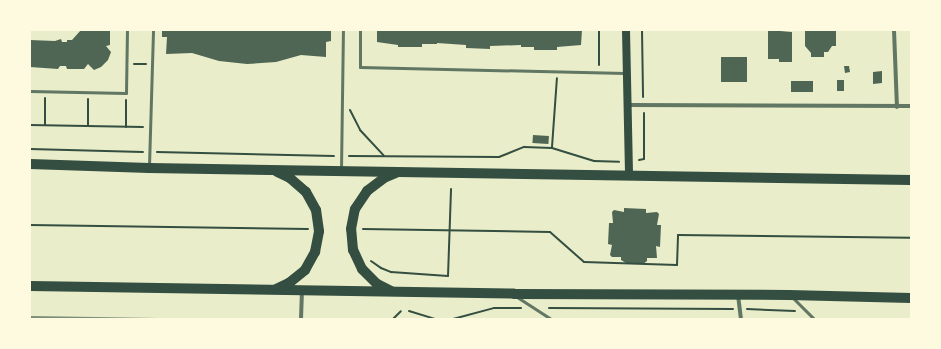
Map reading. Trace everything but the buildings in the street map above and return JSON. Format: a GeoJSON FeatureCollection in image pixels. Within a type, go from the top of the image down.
{"type":"FeatureCollection","features":[{"type":"Feature","properties":{"kind":"main road"},"geometry":{"type":"LineString","coordinates":[[626,30],[629,105],[629,174]]}},
{"type":"Feature","properties":{"kind":"main road"},"geometry":{"type":"LineString","coordinates":[[30,164],[149,168],[629,174],[911,180]]}},
{"type":"Feature","properties":{"kind":"main road"},"geometry":{"type":"LineString","coordinates":[[270,170],[290,178],[306,192],[316,210],[319,231],[315,252],[305,270],[289,283],[271,290]]}},
{"type":"Feature","properties":{"kind":"main road"},"geometry":{"type":"LineString","coordinates":[[395,292],[377,284],[362,269],[353,250],[351,229],[355,209],[367,191],[384,178],[402,172]]}},
{"type":"Feature","properties":{"kind":"main road"},"geometry":{"type":"LineString","coordinates":[[30,286],[514,294],[789,295],[911,298]]}},
{"type":"Feature","properties":{"kind":"street"},"geometry":{"type":"LineString","coordinates":[[894,30],[898,106]]}},
{"type":"Feature","properties":{"kind":"street"},"geometry":{"type":"LineString","coordinates":[[629,105],[911,106]]}},
{"type":"Feature","properties":{"kind":"street"},"geometry":{"type":"LineString","coordinates":[[301,319],[302,291]]}},
{"type":"Feature","properties":{"kind":"street"},"geometry":{"type":"LineString","coordinates":[[738,295],[741,319]]}},
{"type":"Feature","properties":{"kind":"lane"},"geometry":{"type":"LineString","coordinates":[[30,91],[126,93],[127,30]]}},
{"type":"Feature","properties":{"kind":"lane"},"geometry":{"type":"LineString","coordinates":[[149,168],[153,30]]}},
{"type":"Feature","properties":{"kind":"lane"},"geometry":{"type":"LineString","coordinates":[[341,171],[343,30]]}},
{"type":"Feature","properties":{"kind":"lane"},"geometry":{"type":"LineString","coordinates":[[360,30],[360,67],[628,73]]}},
{"type":"Feature","properties":{"kind":"lane"},"geometry":{"type":"LineString","coordinates":[[514,294],[551,319]]}},
{"type":"Feature","properties":{"kind":"lane"},"geometry":{"type":"LineString","coordinates":[[789,295],[814,319]]}},
{"type":"Feature","properties":{"kind":"path"},"geometry":{"type":"LineString","coordinates":[[598,72],[599,30]]}},
{"type":"Feature","properties":{"kind":"path"},"geometry":{"type":"LineString","coordinates":[[30,149],[341,156],[499,157],[524,147],[552,148],[594,161],[629,162],[644,159],[642,30]]}},
{"type":"Feature","properties":{"kind":"path"},"geometry":{"type":"LineString","coordinates":[[127,64],[152,64]]}},
{"type":"Feature","properties":{"kind":"path"},"geometry":{"type":"LineString","coordinates":[[552,148],[557,86]]}},
{"type":"Feature","properties":{"kind":"path"},"geometry":{"type":"LineString","coordinates":[[45,91],[45,125]]}},
{"type":"Feature","properties":{"kind":"path"},"geometry":{"type":"LineString","coordinates":[[88,92],[88,126]]}},
{"type":"Feature","properties":{"kind":"path"},"geometry":{"type":"LineString","coordinates":[[126,93],[126,127]]}},
{"type":"Feature","properties":{"kind":"path"},"geometry":{"type":"LineString","coordinates":[[349,107],[360,130],[384,156]]}},
{"type":"Feature","properties":{"kind":"path"},"geometry":{"type":"LineString","coordinates":[[30,125],[151,127]]}},
{"type":"Feature","properties":{"kind":"path"},"geometry":{"type":"LineString","coordinates":[[367,256],[381,268],[391,272],[448,276],[451,189]]}},
{"type":"Feature","properties":{"kind":"path"},"geometry":{"type":"LineString","coordinates":[[30,224],[316,229]]}},
{"type":"Feature","properties":{"kind":"path"},"geometry":{"type":"LineString","coordinates":[[363,229],[550,232],[584,262],[677,265],[678,235],[911,238]]}},
{"type":"Feature","properties":{"kind":"path"},"geometry":{"type":"LineString","coordinates":[[453,319],[494,308],[739,309],[806,311]]}},
{"type":"Feature","properties":{"kind":"path"},"geometry":{"type":"LineString","coordinates":[[393,319],[401,311]]}},
{"type":"Feature","properties":{"kind":"path"},"geometry":{"type":"LineString","coordinates":[[409,311],[436,319]]}},
{"type":"Feature","properties":{"kind":"railway"},"geometry":{"type":"LineString","coordinates":[[30,317],[158,319]]}}]}
